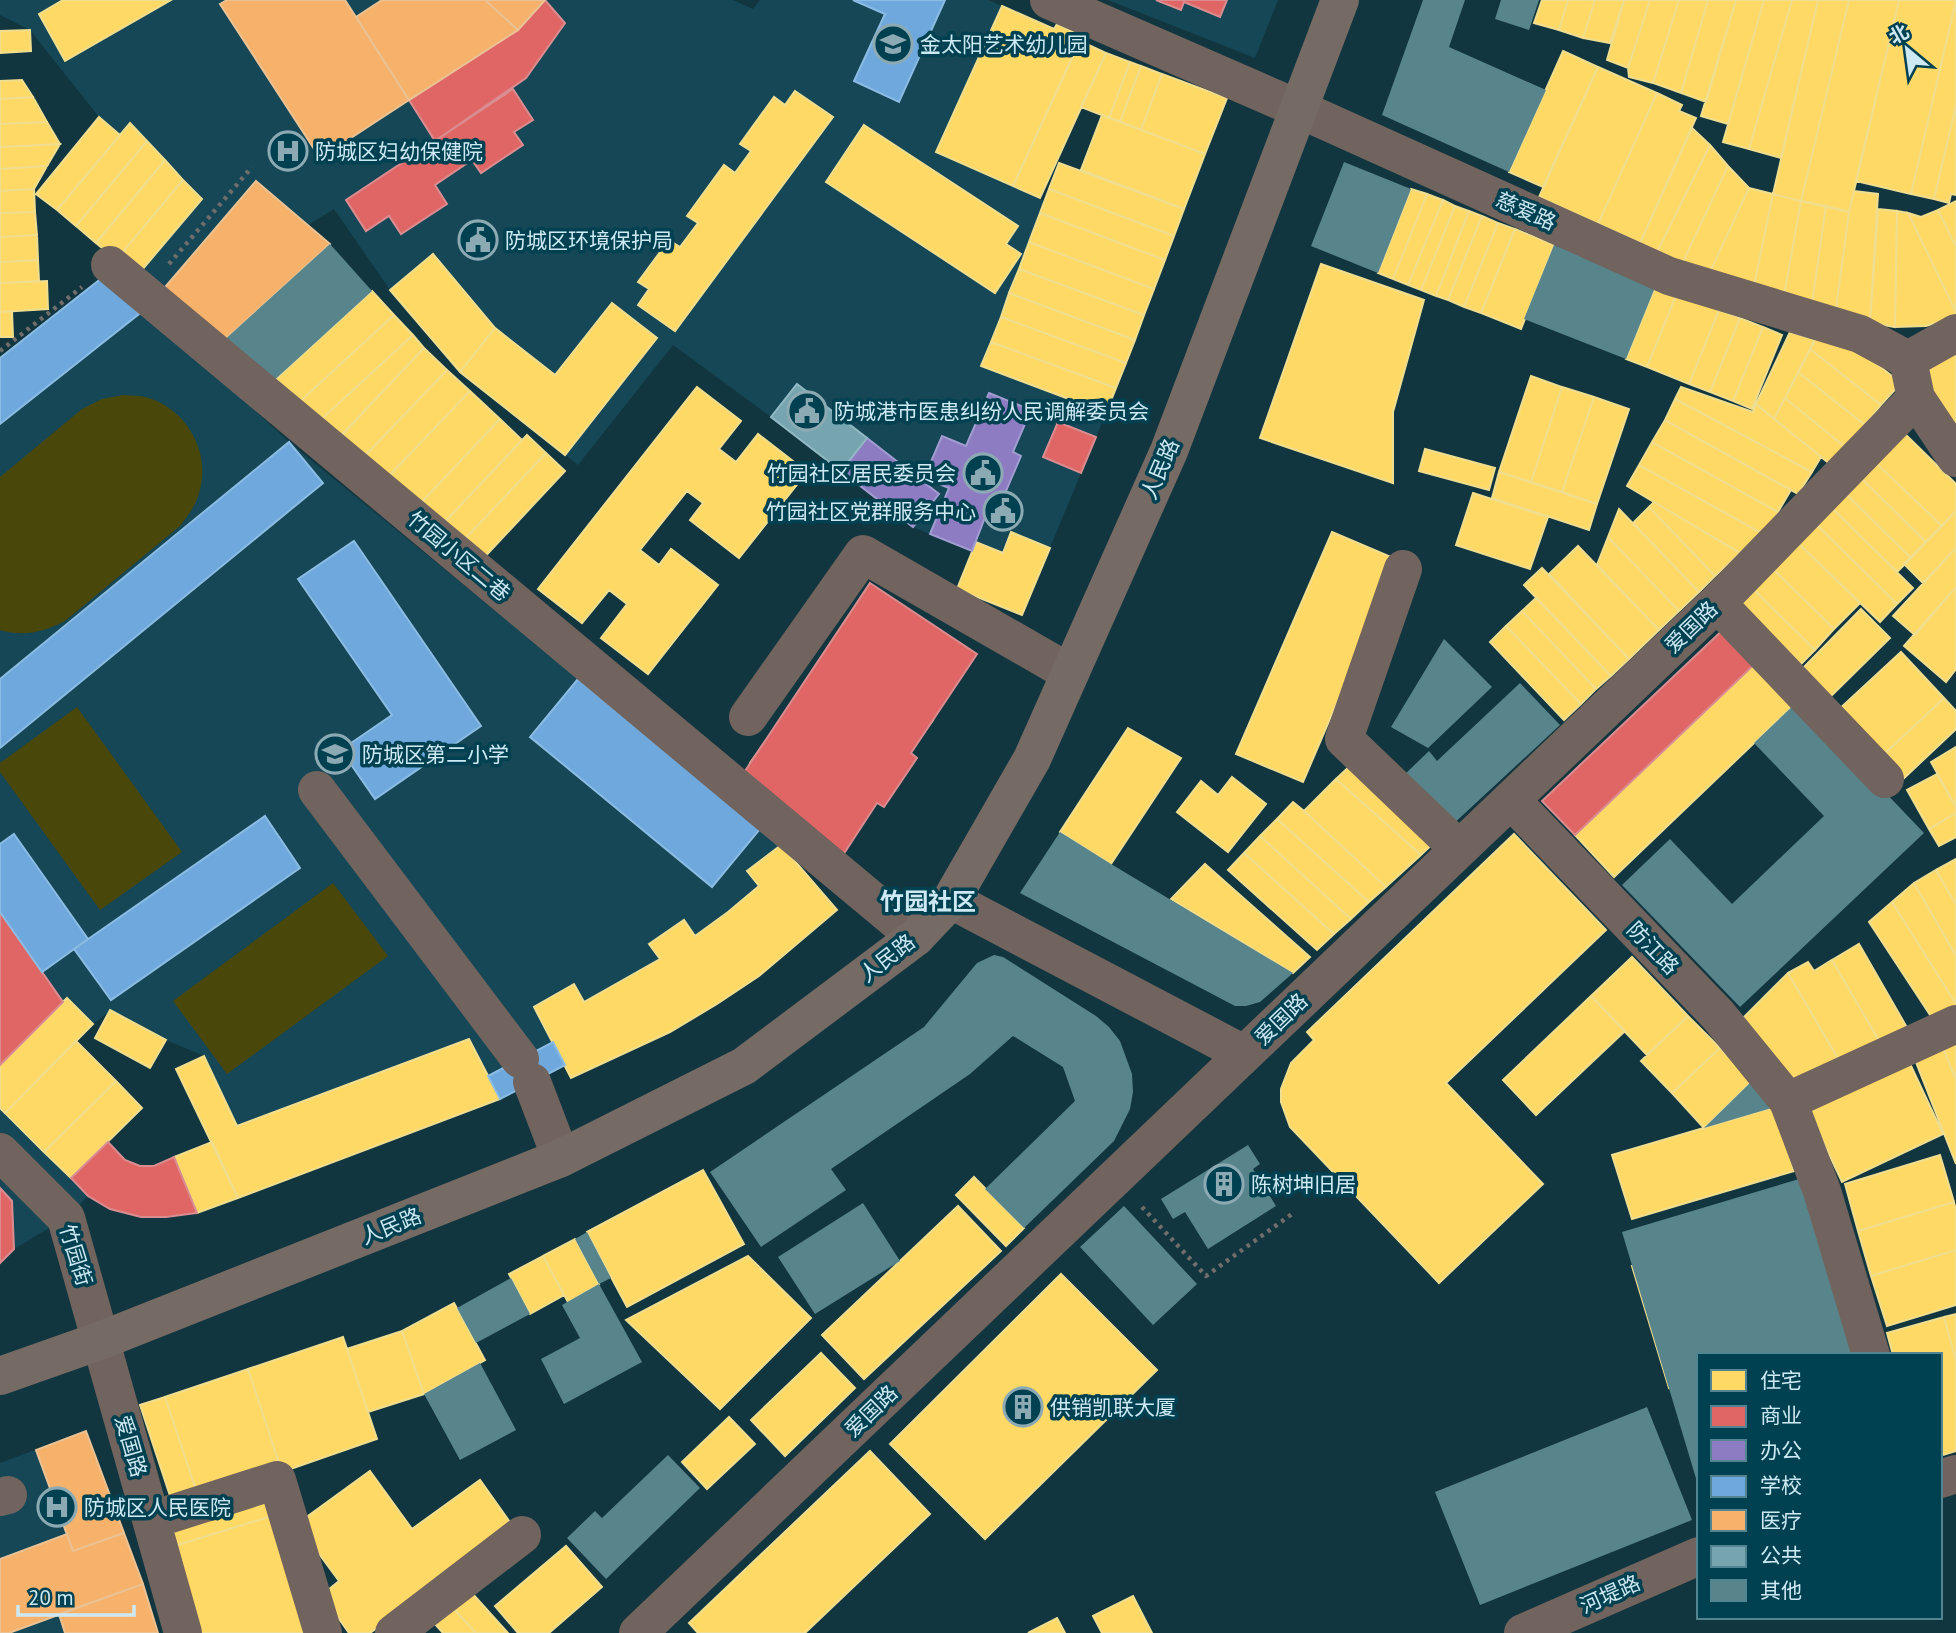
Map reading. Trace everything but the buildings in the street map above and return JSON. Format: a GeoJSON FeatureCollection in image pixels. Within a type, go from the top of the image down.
{"type":"FeatureCollection","features":[{"type":"Feature","properties":{"kind":"main road","name":"人民路"},"geometry":{"type":"LineString","coordinates":[[0,1376],[102,1340],[561,1158],[744,1066],[916,937],[951,900],[1032,759],[1169,451],[1340,0]]}},
{"type":"Feature","properties":{"kind":"street","name":"慈爱路"},"geometry":{"type":"LineString","coordinates":[[1049,0],[1298,108],[1669,276],[1860,334],[1908,360]]}},
{"type":"Feature","properties":{"kind":"street","name":"竹园小区二巷"},"geometry":{"type":"LineString","coordinates":[[110,265],[916,937]]}},
{"type":"Feature","properties":{"kind":"street"},"geometry":{"type":"LineString","coordinates":[[1956,333],[1908,360],[1916,398],[1956,458]]}},
{"type":"Feature","properties":{"kind":"street","name":"爱国路"},"geometry":{"type":"LineString","coordinates":[[638,1633],[1717,603],[1916,398]]}},
{"type":"Feature","properties":{"kind":"street"},"geometry":{"type":"LineString","coordinates":[[748,717],[863,554],[1070,673]]}},
{"type":"Feature","properties":{"kind":"street"},"geometry":{"type":"LineString","coordinates":[[1403,569],[1344,739],[1459,849]]}},
{"type":"Feature","properties":{"kind":"street"},"geometry":{"type":"LineString","coordinates":[[1717,603],[1885,779]]}},
{"type":"Feature","properties":{"kind":"street"},"geometry":{"type":"LineString","coordinates":[[317,790],[526,1071],[561,1158]]}},
{"type":"Feature","properties":{"kind":"street","name":"防江路"},"geometry":{"type":"LineString","coordinates":[[1511,800],[1718,1015],[1788,1101],[1822,1191],[1870,1353]]}},
{"type":"Feature","properties":{"kind":"street"},"geometry":{"type":"LineString","coordinates":[[951,900],[1244,1054]]}},
{"type":"Feature","properties":{"kind":"street"},"geometry":{"type":"LineString","coordinates":[[1788,1101],[1956,1024]]}},
{"type":"Feature","properties":{"kind":"street","name":"竹园街"},"geometry":{"type":"LineString","coordinates":[[0,1152],[66,1218],[102,1340]]}},
{"type":"Feature","properties":{"kind":"street","name":"爱国路"},"geometry":{"type":"LineString","coordinates":[[102,1340],[183,1633]]}},
{"type":"Feature","properties":{"kind":"street"},"geometry":{"type":"LineString","coordinates":[[152,1520],[276,1480],[323,1633]]}},
{"type":"Feature","properties":{"kind":"street"},"geometry":{"type":"LineString","coordinates":[[394,1633],[522,1535]]}},
{"type":"Feature","properties":{"kind":"street","name":"河堤路"},"geometry":{"type":"LineString","coordinates":[[1523,1633],[1697,1557]]}},
{"type":"Feature","properties":{"kind":"path"},"geometry":{"type":"LineString","coordinates":[[144,294],[252,167]]}},
{"type":"Feature","properties":{"kind":"path"},"geometry":{"type":"LineString","coordinates":[[0,351],[110,265]]}},
{"type":"Feature","properties":{"kind":"path"},"geometry":{"type":"LineString","coordinates":[[1115,1178],[1206,1276],[1292,1214]]}},
{"type":"Feature","properties":{"kind":"shaded area"},"geometry":{"type":"Polygon","coordinates":[[[0,0],[733,0],[753,9],[760,0],[988,0],[1002,6],[936,151],[1044,201],[982,366],[1106,413],[1022,615],[957,589],[971,551],[913,527],[673,345],[578,465],[460,372],[390,290],[334,209],[308,225],[256,181],[160,293],[136,277],[202,199],[130,124],[120,135],[99,117],[30,30],[0,15],[0,0]]]}},
{"type":"Feature","properties":{"kind":"shaded area"},"geometry":{"type":"Polygon","coordinates":[[[1108,0],[1278,0],[1255,58],[1108,0]]]}},
{"type":"Feature","properties":{"kind":"shaded area","name":"防城区第二小学"},"geometry":{"type":"Polygon","coordinates":[[[107,274],[289,442],[781,845],[837,910],[759,976],[670,1032],[571,1078],[565,1065],[500,1099],[469,1039],[237,1126],[204,1056],[110,1011],[93,1024],[67,998],[63,1002],[0,912],[0,358],[107,274]]]}},
{"type":"Feature","properties":{"kind":"shaded area"},"geometry":{"type":"Polygon","coordinates":[[[123,395],[143,396],[160,402],[184,421],[198,448],[202,463],[202,478],[194,506],[180,526],[65,621],[33,632],[0,630],[0,477],[82,409],[102,399],[123,395]]]}},
{"type":"Feature","properties":{"kind":"shaded area"},"geometry":{"type":"Polygon","coordinates":[[[77,707],[182,852],[100,910],[0,772],[0,763],[77,707]]]}},
{"type":"Feature","properties":{"kind":"shaded area"},"geometry":{"type":"Polygon","coordinates":[[[333,883],[388,956],[227,1074],[173,1001],[333,883]]]}},
{"type":"Feature","properties":{"kind":"shaded area"},"geometry":{"type":"Polygon","coordinates":[[[0,1108],[88,1196],[66,1218],[14,1249],[12,1201],[0,1189],[0,1108]]]}},
{"type":"Feature","properties":{"kind":"shaded area","name":"防城区人民医院"},"geometry":{"type":"Polygon","coordinates":[[[86,1431],[143,1584],[158,1633],[0,1633],[0,1463],[86,1431]]]}},
{"type":"Feature","properties":{"kind":"place","name":"金太阳艺术幼儿园"},"geometry":{"type":"Point","coordinates":[893,44]}},
{"type":"Feature","properties":{"kind":"place","name":"防城区妇幼保健院"},"geometry":{"type":"Point","coordinates":[288,151]}},
{"type":"Feature","properties":{"kind":"place","name":"防城区环境保护局"},"geometry":{"type":"Point","coordinates":[478,240]}},
{"type":"Feature","properties":{"kind":"place","name":"防城港市医患纠纷人民调解委员会"},"geometry":{"type":"Point","coordinates":[807,411]}},
{"type":"Feature","properties":{"kind":"place","name":"竹园社区居民委员会"},"geometry":{"type":"Point","coordinates":[983,473]}},
{"type":"Feature","properties":{"kind":"place","name":"竹园社区党群服务中心"},"geometry":{"type":"Point","coordinates":[1003,511]}},
{"type":"Feature","properties":{"kind":"place","name":"防城区第二小学"},"geometry":{"type":"Point","coordinates":[335,754]}},
{"type":"Feature","properties":{"kind":"place","name":"陈树坤旧居"},"geometry":{"type":"Point","coordinates":[1224,1184]}},
{"type":"Feature","properties":{"kind":"place","name":"供销凯联大厦"},"geometry":{"type":"Point","coordinates":[1023,1407]}},
{"type":"Feature","properties":{"kind":"place","name":"防城区人民医院"},"geometry":{"type":"Point","coordinates":[57,1507]}},
{"type":"Feature","properties":{"kind":"district","name":"竹园社区"},"geometry":{"type":"Point","coordinates":[928,901]}}]}
